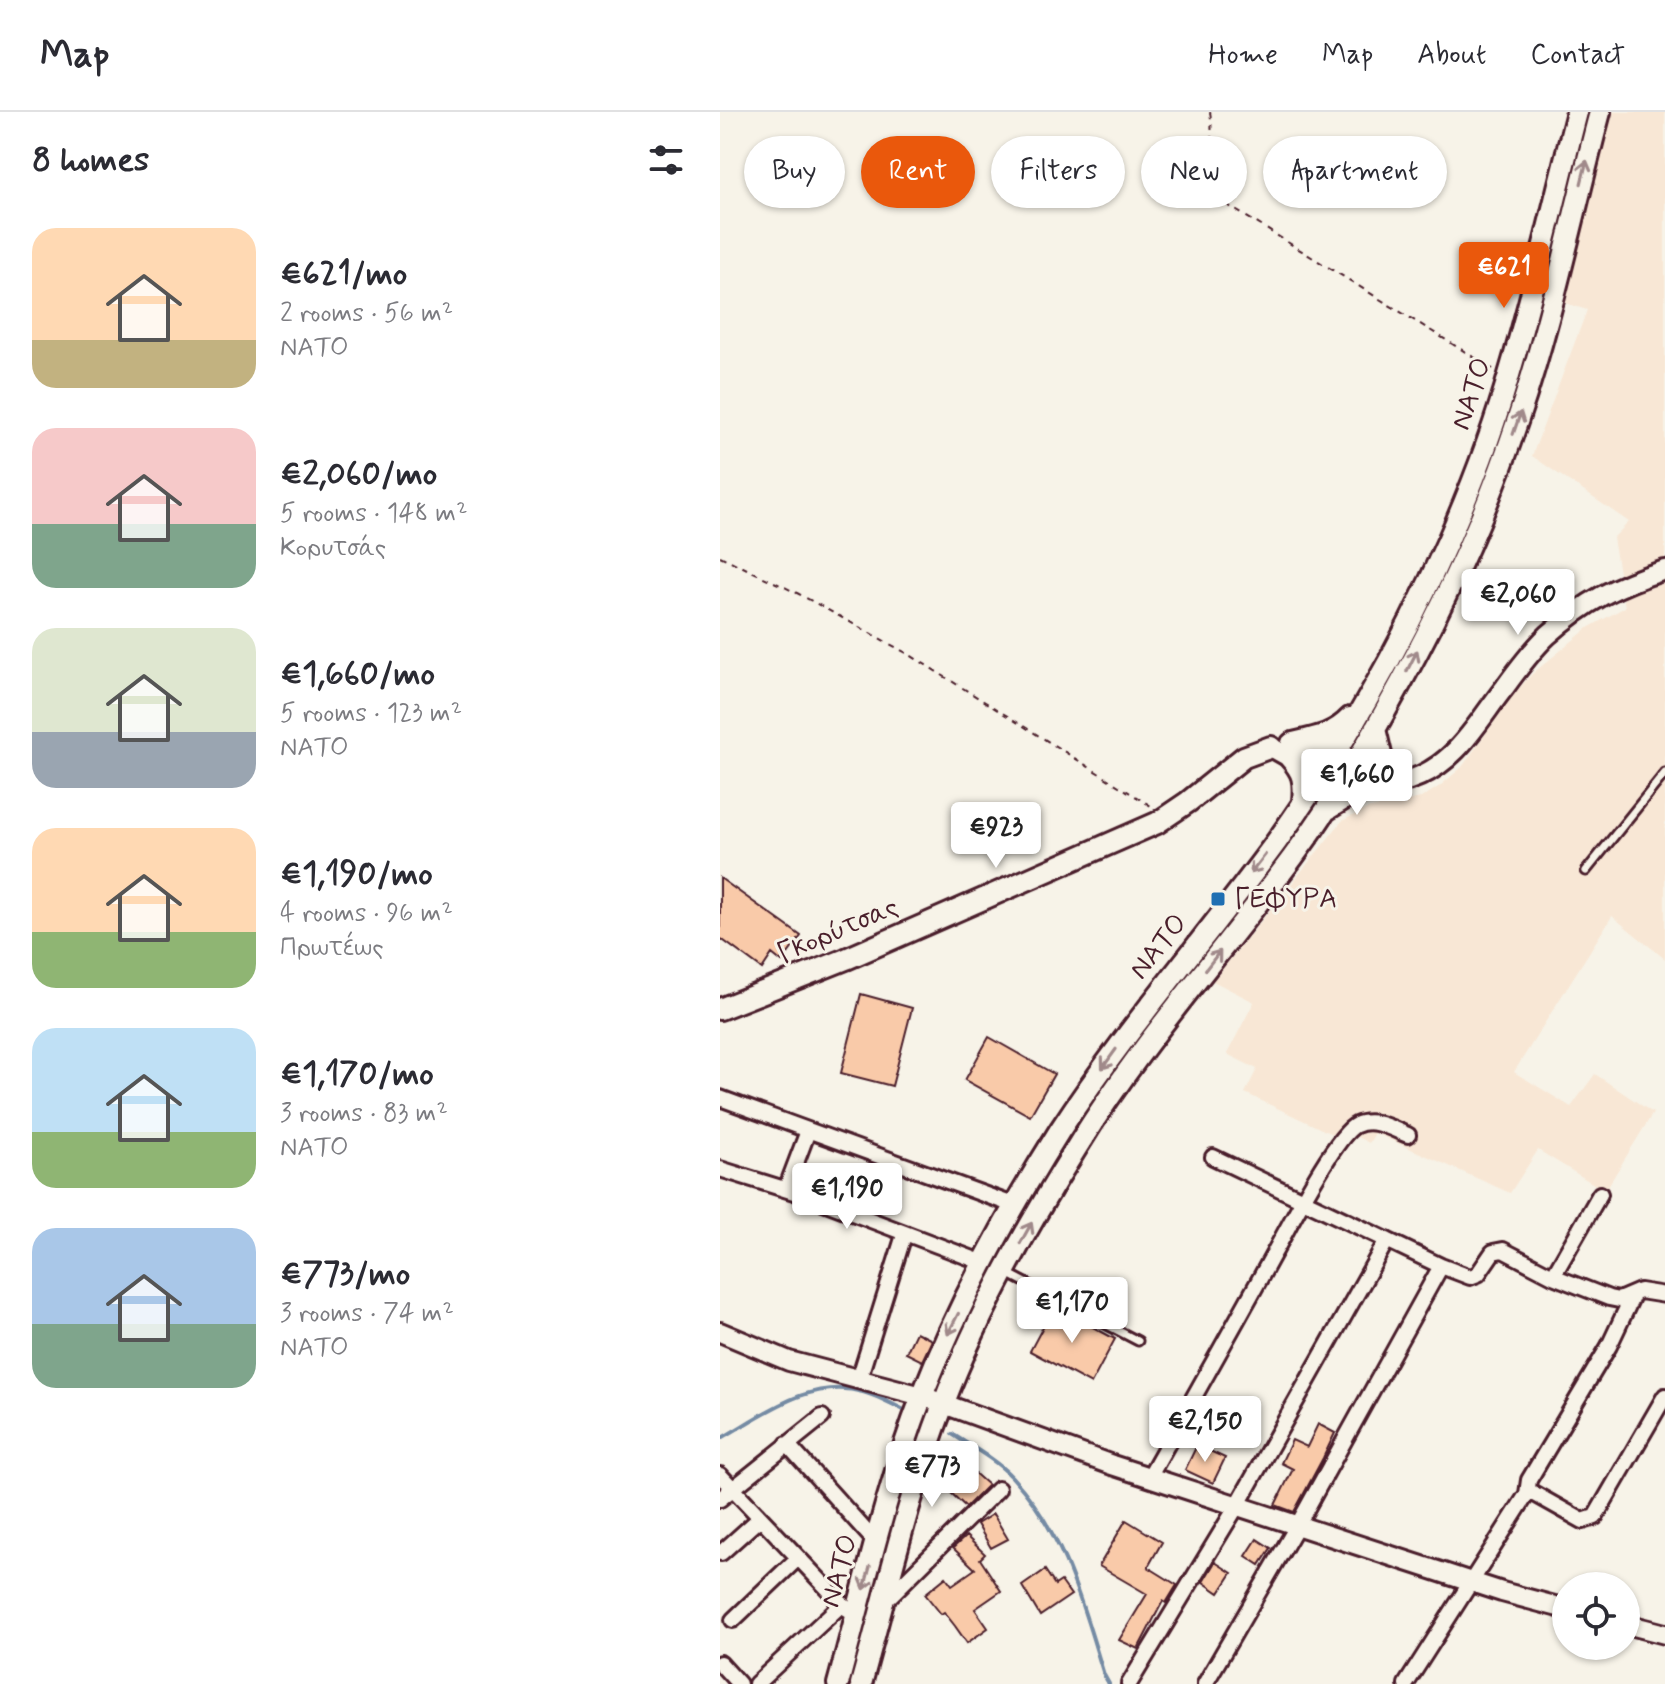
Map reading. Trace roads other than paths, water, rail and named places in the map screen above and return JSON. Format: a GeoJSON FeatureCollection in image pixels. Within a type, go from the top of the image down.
{"type":"FeatureCollection","features":[{"type":"Feature","properties":{"kind":"main road","name":"ΝΑΤΟ"},"geometry":{"type":"LineString","coordinates":[[838,1684],[850,1609],[877,1540],[905,1443],[947,1336],[984,1263],[1059,1133],[1097,1076],[1276,841],[1329,762],[1369,697],[1457,517],[1510,374],[1577,112]]}},
{"type":"Feature","properties":{"kind":"main road","name":"ΝΑΤΟ"},"geometry":{"type":"LineString","coordinates":[[861,1684],[927,1449],[962,1358],[1005,1272],[1078,1144],[1113,1093],[1322,814],[1375,729],[1442,603],[1478,524],[1517,423],[1600,112]]}},
{"type":"Feature","properties":{"kind":"main road"},"geometry":{"type":"LineString","coordinates":[[1303,801],[1305,782],[1291,750],[1342,727],[1369,697]]}},
{"type":"Feature","properties":{"kind":"main road"},"geometry":{"type":"LineString","coordinates":[[1375,729],[1383,763],[1406,777]]}},
{"type":"Feature","properties":{"kind":"main road","name":"Γκορύτσας"},"geometry":{"type":"LineString","coordinates":[[720,1009],[846,959],[1145,829],[1167,816],[1244,757],[1271,747]]}},
{"type":"Feature","properties":{"kind":"main road"},"geometry":{"type":"LineString","coordinates":[[1322,814],[1349,796],[1375,786]]}},
{"type":"Feature","properties":{"kind":"street"},"geometry":{"type":"LineString","coordinates":[[1329,762],[1344,779],[1375,786],[1392,786],[1406,777],[1433,770],[1457,749],[1547,636],[1595,598],[1665,570]]}},
{"type":"Feature","properties":{"kind":"street"},"geometry":{"type":"LineString","coordinates":[[1271,747],[1329,762],[1356,761],[1406,777]]}},
{"type":"Feature","properties":{"kind":"street"},"geometry":{"type":"LineString","coordinates":[[720,1098],[1016,1206]]}},
{"type":"Feature","properties":{"kind":"street"},"geometry":{"type":"LineString","coordinates":[[1149,1477],[1304,1200],[1344,1135],[1354,1125],[1368,1122],[1408,1135]]}},
{"type":"Feature","properties":{"kind":"street"},"geometry":{"type":"LineString","coordinates":[[786,1189],[808,1131]]}},
{"type":"Feature","properties":{"kind":"street"},"geometry":{"type":"LineString","coordinates":[[1213,1157],[1441,1266],[1473,1278],[1493,1252],[1503,1250],[1553,1276],[1609,1298],[1619,1300],[1640,1291],[1665,1295]]}},
{"type":"Feature","properties":{"kind":"street"},"geometry":{"type":"LineString","coordinates":[[720,1169],[786,1189],[984,1263]]}},
{"type":"Feature","properties":{"kind":"street"},"geometry":{"type":"LineString","coordinates":[[1553,1276],[1600,1194]]}},
{"type":"Feature","properties":{"kind":"street"},"geometry":{"type":"LineString","coordinates":[[859,1379],[904,1235]]}},
{"type":"Feature","properties":{"kind":"street"},"geometry":{"type":"LineString","coordinates":[[1129,1684],[1237,1506],[1387,1240]]}},
{"type":"Feature","properties":{"kind":"street"},"geometry":{"type":"LineString","coordinates":[[1205,1684],[1297,1526],[1441,1266]]}},
{"type":"Feature","properties":{"kind":"street"},"geometry":{"type":"LineString","coordinates":[[1406,1684],[1527,1494],[1529,1480],[1609,1346],[1633,1295]]}},
{"type":"Feature","properties":{"kind":"street"},"geometry":{"type":"LineString","coordinates":[[720,1332],[789,1361],[922,1396],[1149,1477],[1552,1605]]}},
{"type":"Feature","properties":{"kind":"street"},"geometry":{"type":"LineString","coordinates":[[1527,1494],[1533,1493],[1583,1521],[1595,1517],[1665,1396]]}},
{"type":"Feature","properties":{"kind":"street"},"geometry":{"type":"LineString","coordinates":[[720,1499],[822,1417]]}},
{"type":"Feature","properties":{"kind":"street"},"geometry":{"type":"LineString","coordinates":[[787,1444],[877,1540]]}},
{"type":"Feature","properties":{"kind":"street"},"geometry":{"type":"LineString","coordinates":[[720,1475],[850,1609],[756,1684]]}},
{"type":"Feature","properties":{"kind":"street"},"geometry":{"type":"LineString","coordinates":[[883,1602],[998,1489]]}},
{"type":"Feature","properties":{"kind":"street"},"geometry":{"type":"LineString","coordinates":[[721,1553],[760,1518]]}},
{"type":"Feature","properties":{"kind":"street"},"geometry":{"type":"LineString","coordinates":[[733,1620],[798,1558]]}},
{"type":"Feature","properties":{"kind":"street"},"geometry":{"type":"LineString","coordinates":[[1640,1628],[1665,1634]]}},
{"type":"Feature","properties":{"kind":"street"},"geometry":{"type":"LineString","coordinates":[[720,1663],[737,1683]]}},
{"type":"Feature","properties":{"kind":"lane"},"geometry":{"type":"LineString","coordinates":[[1586,871],[1665,773]]}},
{"type":"Feature","properties":{"kind":"lane"},"geometry":{"type":"LineString","coordinates":[[1005,1272],[1138,1341]]}},
{"type":"Feature","properties":{"kind":"waterway"},"geometry":{"type":"LineString","coordinates":[[720,1439],[788,1401],[824,1390],[863,1392],[908,1412]]}},
{"type":"Feature","properties":{"kind":"waterway"},"geometry":{"type":"LineString","coordinates":[[952,1434],[1006,1471],[1046,1522],[1070,1571],[1109,1684]]}},
{"type":"Feature","properties":{"kind":"place","name":"ΓΕΦΥΡΑ"},"geometry":{"type":"Point","coordinates":[1218,899]}}]}
